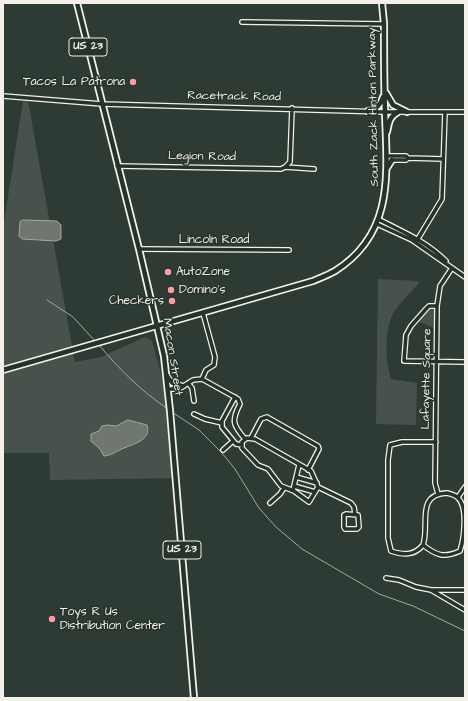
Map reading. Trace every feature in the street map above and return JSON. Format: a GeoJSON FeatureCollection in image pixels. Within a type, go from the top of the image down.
{"type":"FeatureCollection","features":[{"type":"Feature","properties":{"kind":"main road","name":"Macon Street"},"geometry":{"type":"LineString","coordinates":[[77,3],[158,326],[168,389],[194,698]]}},
{"type":"Feature","properties":{"kind":"main road","name":"South Zack Hinton Parkway"},"geometry":{"type":"LineString","coordinates":[[3,370],[203,314],[313,281],[334,272],[362,248],[377,222],[383,204],[386,171],[384,24],[382,3]]}},
{"type":"Feature","properties":{"kind":"main road"},"geometry":{"type":"LineString","coordinates":[[368,111],[373,110],[380,104],[384,89]]}},
{"type":"Feature","properties":{"kind":"main road"},"geometry":{"type":"LineString","coordinates":[[384,89],[393,105],[407,112]]}},
{"type":"Feature","properties":{"kind":"main road"},"geometry":{"type":"LineString","coordinates":[[386,139],[390,119],[392,115],[398,112]]}},
{"type":"Feature","properties":{"kind":"main road"},"geometry":{"type":"LineString","coordinates":[[386,171],[392,160]]}},
{"type":"Feature","properties":{"kind":"street"},"geometry":{"type":"LineString","coordinates":[[242,22],[384,24]]}},
{"type":"Feature","properties":{"kind":"street","name":"Racetrack Road"},"geometry":{"type":"LineString","coordinates":[[3,96],[102,104],[292,108],[385,112],[465,112]]}},
{"type":"Feature","properties":{"kind":"street"},"geometry":{"type":"LineString","coordinates":[[285,167],[290,162],[292,108]]}},
{"type":"Feature","properties":{"kind":"street"},"geometry":{"type":"LineString","coordinates":[[417,241],[442,200],[445,112]]}},
{"type":"Feature","properties":{"kind":"street"},"geometry":{"type":"LineString","coordinates":[[386,158],[406,156],[408,158],[443,159]]}},
{"type":"Feature","properties":{"kind":"street"},"geometry":{"type":"LineString","coordinates":[[386,158],[392,160],[406,160],[408,158]]}},
{"type":"Feature","properties":{"kind":"street","name":"Legion Road"},"geometry":{"type":"LineString","coordinates":[[117,166],[281,169],[285,167],[314,169]]}},
{"type":"Feature","properties":{"kind":"street"},"geometry":{"type":"LineString","coordinates":[[377,222],[417,241],[439,254],[452,268],[465,277]]}},
{"type":"Feature","properties":{"kind":"street","name":"Lincoln Road"},"geometry":{"type":"LineString","coordinates":[[139,250],[289,250]]}},
{"type":"Feature","properties":{"kind":"street","name":"Lafayette Square"},"geometry":{"type":"LineString","coordinates":[[438,494],[435,483],[437,306],[440,286],[452,268]]}},
{"type":"Feature","properties":{"kind":"street"},"geometry":{"type":"LineString","coordinates":[[437,306],[429,306],[410,326],[406,335],[404,361],[465,362]]}},
{"type":"Feature","properties":{"kind":"street"},"geometry":{"type":"LineString","coordinates":[[202,379],[206,370],[214,365],[215,357],[203,314]]}},
{"type":"Feature","properties":{"kind":"street"},"geometry":{"type":"LineString","coordinates":[[166,374],[172,383],[187,384],[192,388],[194,401]]}},
{"type":"Feature","properties":{"kind":"street"},"geometry":{"type":"LineString","coordinates":[[168,389],[179,389],[193,380],[202,379],[235,397],[240,401],[240,404],[234,418],[234,423],[236,429],[245,439]]}},
{"type":"Feature","properties":{"kind":"street"},"geometry":{"type":"LineString","coordinates":[[235,397],[222,423],[222,427],[236,444],[242,445]]}},
{"type":"Feature","properties":{"kind":"street"},"geometry":{"type":"LineString","coordinates":[[194,414],[205,420],[222,423]]}},
{"type":"Feature","properties":{"kind":"street"},"geometry":{"type":"LineString","coordinates":[[251,438],[260,419],[267,417],[318,446],[308,470]]}},
{"type":"Feature","properties":{"kind":"street"},"geometry":{"type":"LineString","coordinates":[[245,439],[251,438],[311,471],[317,485],[309,502],[293,488]]}},
{"type":"Feature","properties":{"kind":"street"},"geometry":{"type":"LineString","coordinates":[[245,439],[242,445],[244,451],[256,464],[268,469],[281,486],[284,488],[315,492]]}},
{"type":"Feature","properties":{"kind":"street"},"geometry":{"type":"LineString","coordinates":[[223,450],[233,441]]}},
{"type":"Feature","properties":{"kind":"street"},"geometry":{"type":"LineString","coordinates":[[423,545],[430,551],[442,555],[460,551],[464,536],[462,503],[458,497],[447,493],[438,494],[429,500],[427,505],[425,537],[420,550],[412,554],[399,554],[391,551],[388,538],[388,460],[390,445],[402,442],[436,442]]}},
{"type":"Feature","properties":{"kind":"street"},"geometry":{"type":"LineString","coordinates":[[293,488],[299,465]]}},
{"type":"Feature","properties":{"kind":"street"},"geometry":{"type":"LineString","coordinates":[[296,477],[317,485],[351,503],[354,507],[355,514],[359,517],[359,528],[345,529],[344,515],[355,514]]}},
{"type":"Feature","properties":{"kind":"street"},"geometry":{"type":"LineString","coordinates":[[458,497],[465,487]]}},
{"type":"Feature","properties":{"kind":"street"},"geometry":{"type":"LineString","coordinates":[[270,503],[284,488]]}},
{"type":"Feature","properties":{"kind":"street"},"geometry":{"type":"LineString","coordinates":[[386,578],[399,580],[416,587],[431,590],[465,590]]}},
{"type":"Feature","properties":{"kind":"street"},"geometry":{"type":"LineString","coordinates":[[431,590],[464,608]]}},
{"type":"Feature","properties":{"kind":"shaded area"},"geometry":{"type":"Polygon","coordinates":[[[23,101],[28,101],[75,362],[101,357],[145,337],[152,341],[163,381],[169,432],[177,478],[50,480],[49,453],[3,453],[3,228],[23,101]]]}},
{"type":"Feature","properties":{"kind":"shaded area"},"geometry":{"type":"Polygon","coordinates":[[[23,220],[57,221],[61,225],[61,239],[56,241],[22,239],[19,236],[20,222],[23,220]]]}},
{"type":"Feature","properties":{"kind":"shaded area"},"geometry":{"type":"Polygon","coordinates":[[[378,279],[417,281],[419,283],[394,312],[388,327],[386,345],[391,379],[417,383],[416,425],[376,424],[378,279]]]}},
{"type":"Feature","properties":{"kind":"shaded area"},"geometry":{"type":"Polygon","coordinates":[[[432,307],[436,310],[436,329],[417,321],[429,308],[432,307]]]}},
{"type":"Feature","properties":{"kind":"shaded area"},"geometry":{"type":"Polygon","coordinates":[[[128,420],[147,425],[147,435],[136,443],[104,456],[100,449],[91,441],[91,434],[99,431],[102,426],[116,426],[128,420]]]}},
{"type":"Feature","properties":{"kind":"waterway"},"geometry":{"type":"LineString","coordinates":[[47,300],[73,317],[95,341]]}},
{"type":"Feature","properties":{"kind":"waterway"},"geometry":{"type":"LineString","coordinates":[[99,345],[114,363],[131,379],[168,409]]}},
{"type":"Feature","properties":{"kind":"waterway"},"geometry":{"type":"LineString","coordinates":[[172,412],[199,430],[222,453],[235,469],[259,508],[276,527],[302,549],[379,594],[413,606],[465,631]]}},
{"type":"Feature","properties":{"kind":"place","name":"Tacos La Patrona"},"geometry":{"type":"Point","coordinates":[133,82]}},
{"type":"Feature","properties":{"kind":"place","name":"AutoZone"},"geometry":{"type":"Point","coordinates":[168,272]}},
{"type":"Feature","properties":{"kind":"place","name":"Domino's"},"geometry":{"type":"Point","coordinates":[171,290]}},
{"type":"Feature","properties":{"kind":"place","name":"Checkers"},"geometry":{"type":"Point","coordinates":[172,301]}},
{"type":"Feature","properties":{"kind":"place","name":"Toys R Us Distribution Center"},"geometry":{"type":"Point","coordinates":[52,619]}}]}
